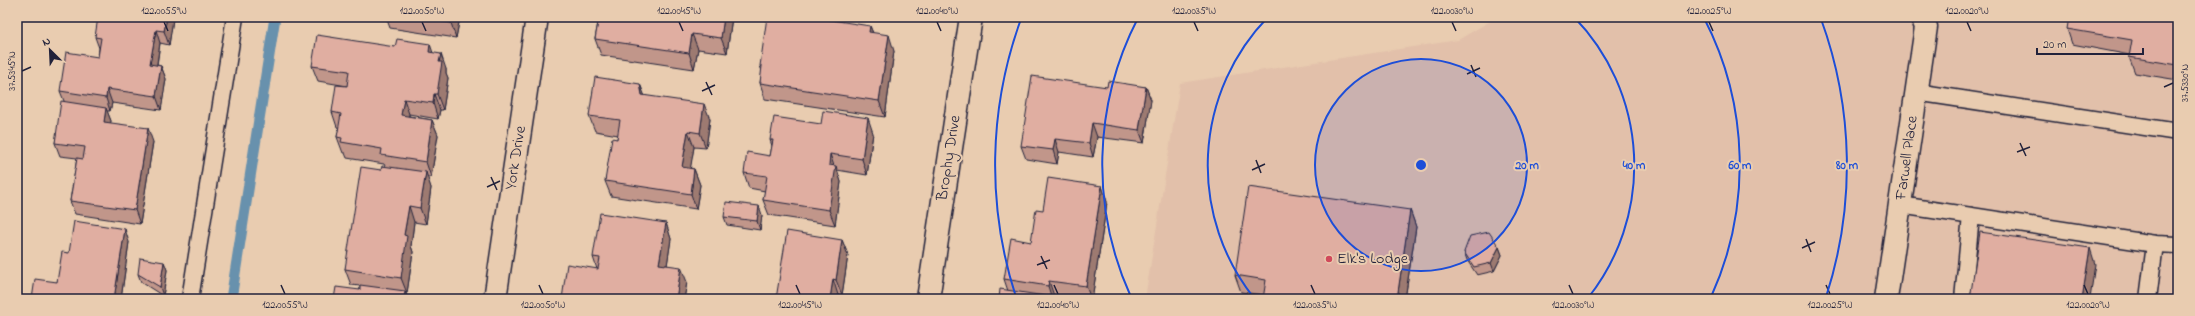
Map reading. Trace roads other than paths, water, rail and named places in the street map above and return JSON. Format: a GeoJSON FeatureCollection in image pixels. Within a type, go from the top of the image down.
{"type":"FeatureCollection","features":[{"type":"Feature","properties":{"kind":"street","name":"York Drive"},"geometry":{"type":"LineString","coordinates":[[495,299],[537,17]]}},
{"type":"Feature","properties":{"kind":"street","name":"Brophy Drive"},"geometry":{"type":"LineString","coordinates":[[928,299],[971,17]]}},
{"type":"Feature","properties":{"kind":"street","name":"Farwell Place"},"geometry":{"type":"LineString","coordinates":[[1886,299],[1926,27],[1922,17]]}},
{"type":"Feature","properties":{"kind":"lane"},"geometry":{"type":"LineString","coordinates":[[190,299],[235,17]]}},
{"type":"Feature","properties":{"kind":"lane"},"geometry":{"type":"LineString","coordinates":[[1916,92],[2178,132]]}},
{"type":"Feature","properties":{"kind":"lane"},"geometry":{"type":"LineString","coordinates":[[1900,205],[2155,244],[2178,244]]}},
{"type":"Feature","properties":{"kind":"lane"},"geometry":{"type":"LineString","coordinates":[[1963,299],[1971,216]]}},
{"type":"Feature","properties":{"kind":"lane"},"geometry":{"type":"LineString","coordinates":[[2148,299],[2155,244]]}},
{"type":"Feature","properties":{"kind":"waterway"},"geometry":{"type":"LineString","coordinates":[[231,299],[275,17]]}},
{"type":"Feature","properties":{"kind":"place","name":"Elk's Lodge"},"geometry":{"type":"Point","coordinates":[1329,259]}}]}
